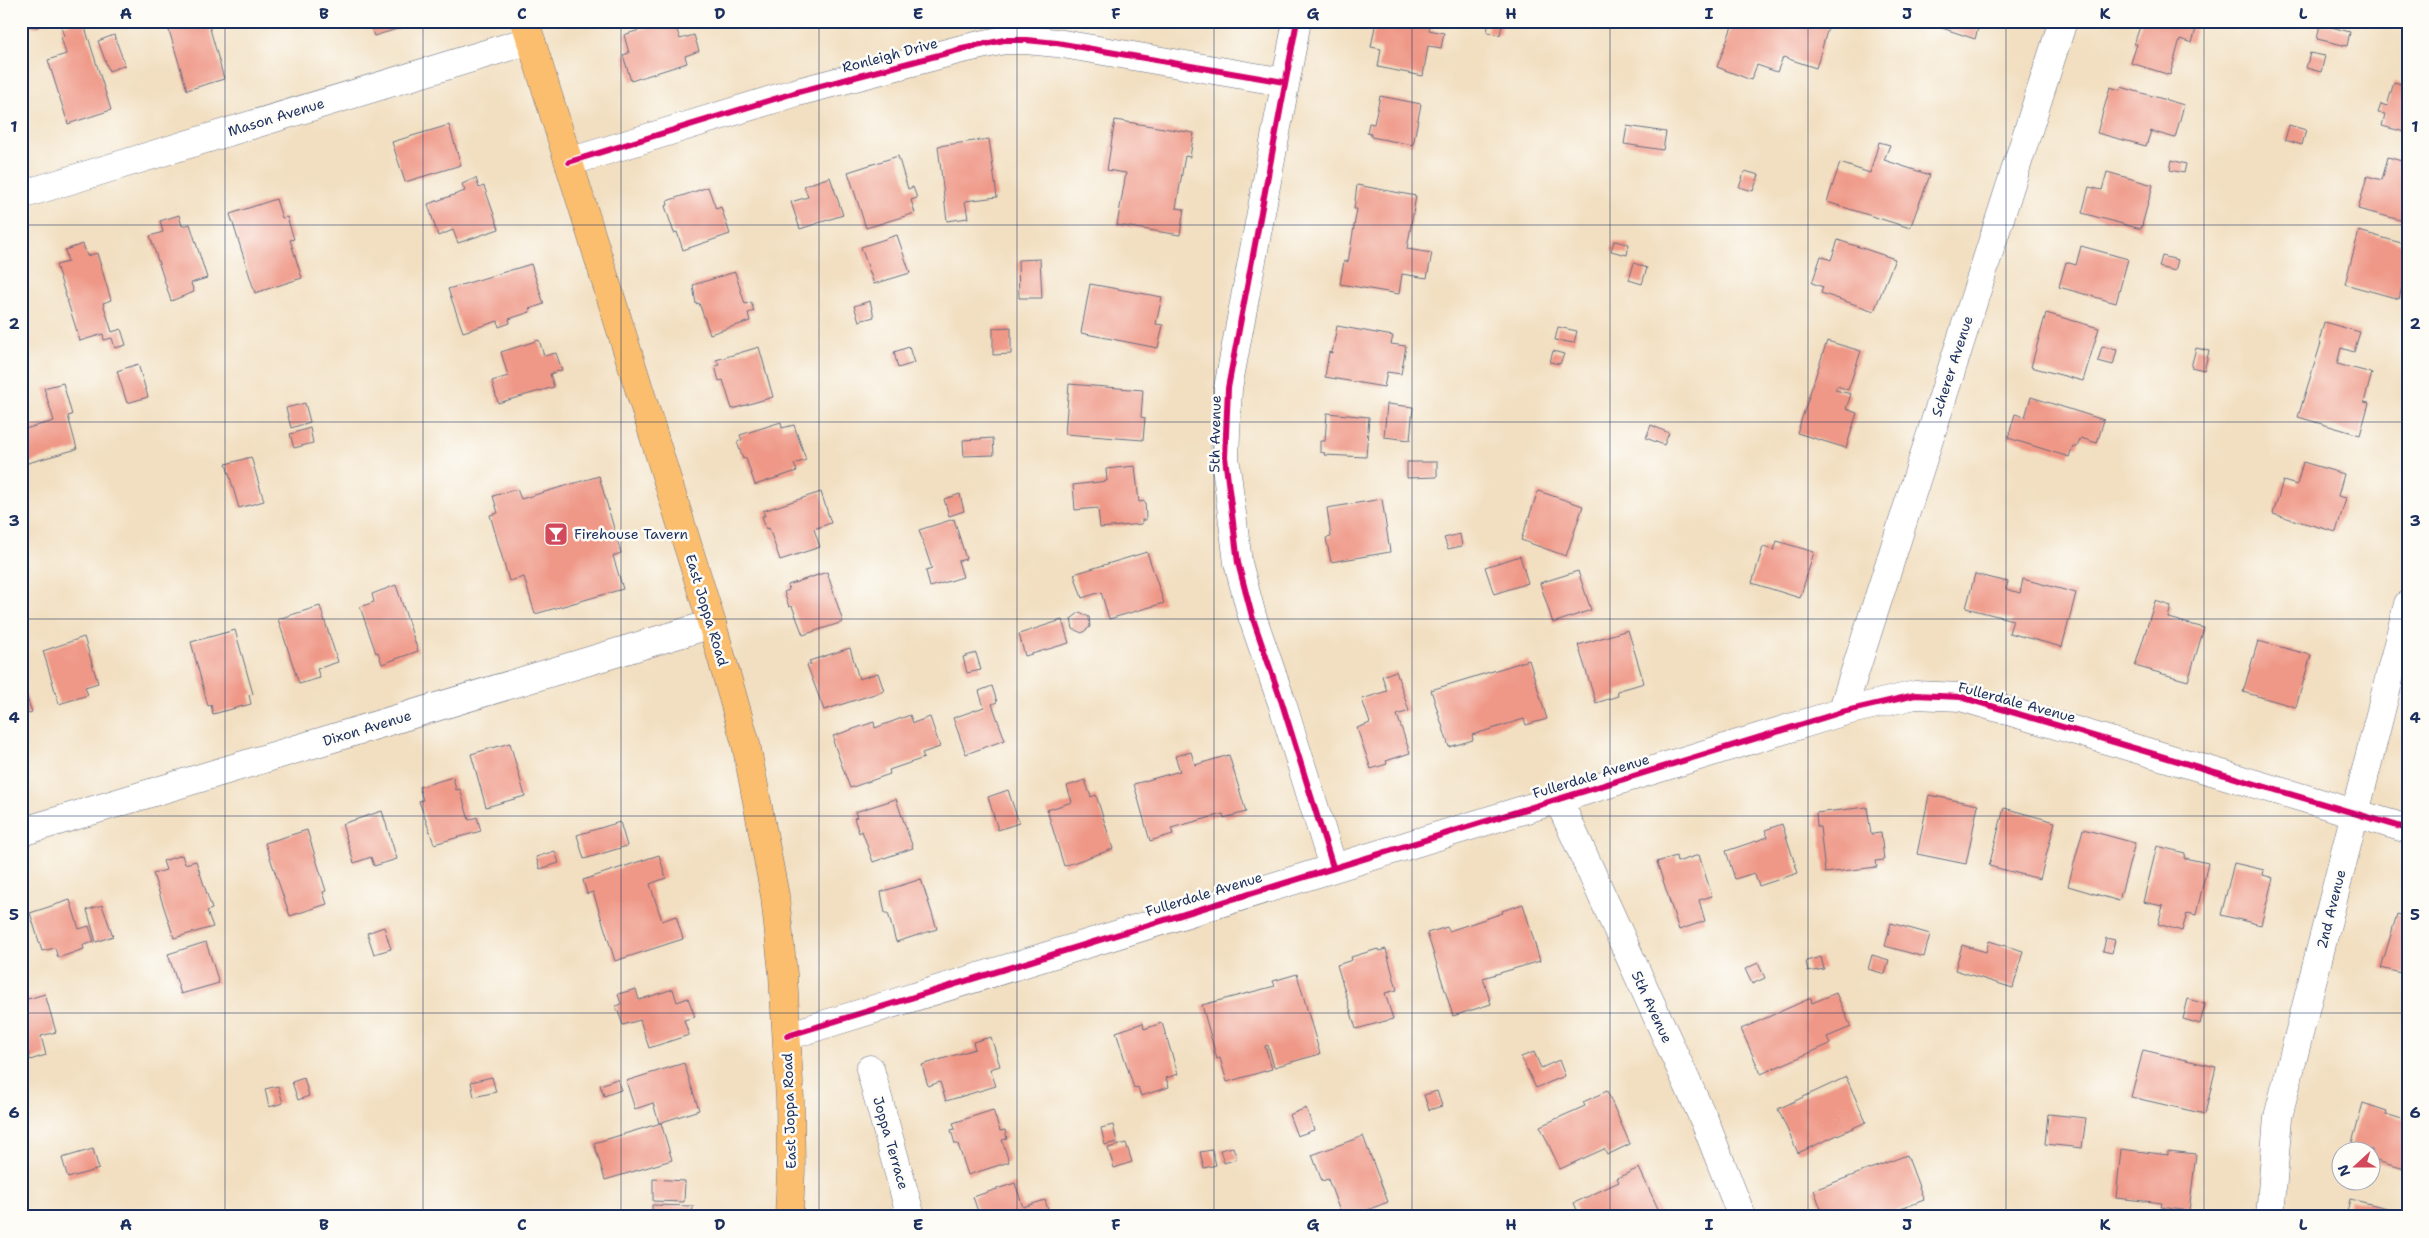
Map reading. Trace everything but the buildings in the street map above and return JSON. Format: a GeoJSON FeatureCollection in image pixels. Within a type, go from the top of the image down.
{"type":"FeatureCollection","features":[{"type":"Feature","properties":{"kind":"main road","name":"East Joppa Road"},"geometry":{"type":"LineString","coordinates":[[528,31],[712,624],[746,744],[775,896],[787,1036],[791,1160],[790,1217]]}},
{"type":"Feature","properties":{"kind":"street","name":"5th Avenue"},"geometry":{"type":"LineString","coordinates":[[1297,21],[1284,82],[1228,388],[1225,456],[1238,562],[1252,616],[1282,703],[1333,867]]}},
{"type":"Feature","properties":{"kind":"street","name":"Scherer Avenue"},"geometry":{"type":"LineString","coordinates":[[1842,712],[2063,21]]}},
{"type":"Feature","properties":{"kind":"street","name":"Mason Avenue"},"geometry":{"type":"LineString","coordinates":[[21,195],[528,31]]}},
{"type":"Feature","properties":{"kind":"street","name":"Ronleigh Drive"},"geometry":{"type":"LineString","coordinates":[[569,162],[794,93],[962,49],[1004,40],[1057,43],[1284,82]]}},
{"type":"Feature","properties":{"kind":"street","name":"2nd Avenue"},"geometry":{"type":"LineString","coordinates":[[2270,1217],[2278,1117],[2408,604]]}},
{"type":"Feature","properties":{"kind":"street","name":"Dixon Avenue"},"geometry":{"type":"LineString","coordinates":[[21,832],[712,624]]}},
{"type":"Feature","properties":{"kind":"street","name":"Fullerdale Avenue"},"geometry":{"type":"LineString","coordinates":[[787,1036],[1842,712],[1915,695],[1960,697],[2408,829]]}},
{"type":"Feature","properties":{"kind":"street","name":"5th Avenue"},"geometry":{"type":"LineString","coordinates":[[1558,799],[1705,1122],[1742,1217]]}},
{"type":"Feature","properties":{"kind":"street","name":"Joppa Terrace"},"geometry":{"type":"LineString","coordinates":[[870,1069],[912,1217]]}},
{"type":"Feature","properties":{"kind":"cycle path"},"geometry":{"type":"LineString","coordinates":[[1297,21],[1228,388],[1225,457],[1238,563],[1252,616],[1282,703],[1333,867]]}},
{"type":"Feature","properties":{"kind":"cycle path"},"geometry":{"type":"LineString","coordinates":[[569,162],[794,93],[962,49],[1004,40],[1057,43],[1284,82]]}},
{"type":"Feature","properties":{"kind":"cycle path"},"geometry":{"type":"LineString","coordinates":[[787,1036],[1842,712],[1915,695],[1961,697],[2408,829]]}},
{"type":"Feature","properties":{"kind":"place","name":"Firehouse Tavern"},"geometry":{"type":"Point","coordinates":[556,534]}}]}
